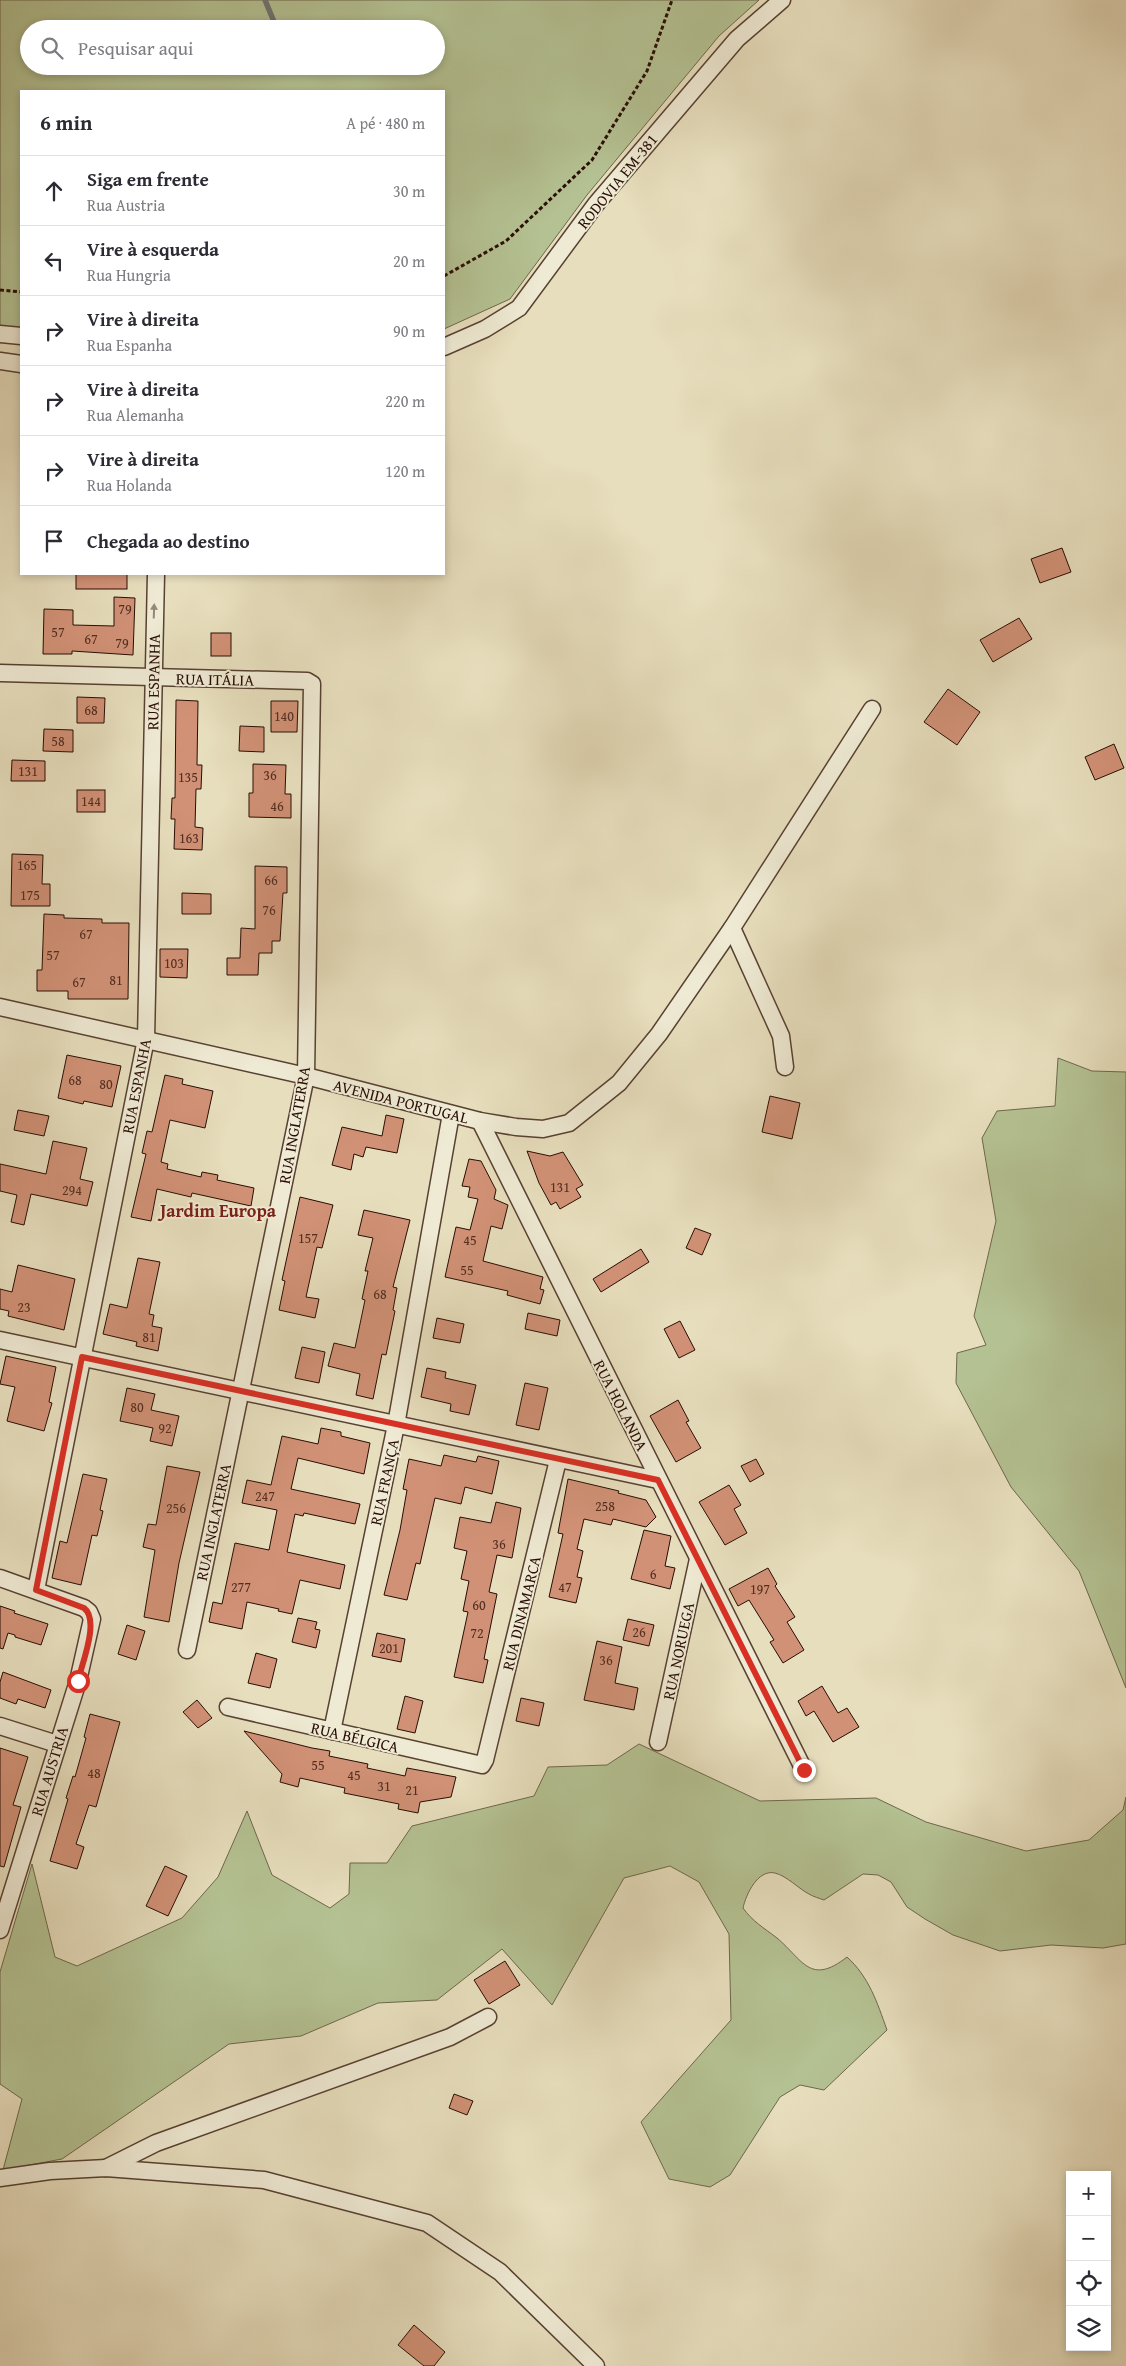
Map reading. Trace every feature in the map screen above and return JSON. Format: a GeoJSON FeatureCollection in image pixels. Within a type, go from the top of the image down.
{"type":"FeatureCollection","features":[{"type":"Feature","properties":{"kind":"street","name":"RODOVIA EM-381"},"geometry":{"type":"LineString","coordinates":[[445,347],[486,329],[519,308],[596,204],[737,39],[782,0]]}},
{"type":"Feature","properties":{"kind":"street"},"geometry":{"type":"LineString","coordinates":[[0,334],[20,336]]}},
{"type":"Feature","properties":{"kind":"street"},"geometry":{"type":"LineString","coordinates":[[0,361],[20,364]]}},
{"type":"Feature","properties":{"kind":"street","name":"RUA ESPANHA"},"geometry":{"type":"LineString","coordinates":[[36,1590],[146,1039],[152,678],[156,575]]}},
{"type":"Feature","properties":{"kind":"street","name":"RUA ITÁLIA"},"geometry":{"type":"LineString","coordinates":[[0,673],[311,682]]}},
{"type":"Feature","properties":{"kind":"street","name":"RUA INGLATERRA"},"geometry":{"type":"LineString","coordinates":[[187,1650],[306,1076],[313,687],[311,682]]}},
{"type":"Feature","properties":{"kind":"street"},"geometry":{"type":"LineString","coordinates":[[785,1067],[781,1036],[732,928],[872,709]]}},
{"type":"Feature","properties":{"kind":"street","name":"AVENIDA PORTUGAL"},"geometry":{"type":"LineString","coordinates":[[0,1007],[306,1076],[480,1121],[516,1128],[543,1129],[569,1123],[619,1083],[659,1034],[732,928]]}},
{"type":"Feature","properties":{"kind":"street","name":"RUA FRANÇA"},"geometry":{"type":"LineString","coordinates":[[332,1731],[396,1425],[451,1114]]}},
{"type":"Feature","properties":{"kind":"street","name":"RUA HOLANDA"},"geometry":{"type":"LineString","coordinates":[[480,1121],[804,1770]]}},
{"type":"Feature","properties":{"kind":"street"},"geometry":{"type":"LineString","coordinates":[[0,1340],[658,1480]]}},
{"type":"Feature","properties":{"kind":"street","name":"RUA DINAMARCA"},"geometry":{"type":"LineString","coordinates":[[482,1765],[485,1760],[558,1460]]}},
{"type":"Feature","properties":{"kind":"street","name":"RUA NORUEGA"},"geometry":{"type":"LineString","coordinates":[[658,1742],[698,1559]]}},
{"type":"Feature","properties":{"kind":"street"},"geometry":{"type":"LineString","coordinates":[[0,1578],[36,1590]]}},
{"type":"Feature","properties":{"kind":"street","name":"RUA AUSTRIA"},"geometry":{"type":"LineString","coordinates":[[0,1930],[8,1878],[78,1681],[92,1619],[89,1612],[84,1608],[36,1590]]}},
{"type":"Feature","properties":{"kind":"street","name":"RUA BÉLGICA"},"geometry":{"type":"LineString","coordinates":[[228,1707],[482,1765]]}},
{"type":"Feature","properties":{"kind":"street"},"geometry":{"type":"LineString","coordinates":[[0,1726],[57,1744]]}},
{"type":"Feature","properties":{"kind":"street"},"geometry":{"type":"LineString","coordinates":[[106,2168],[156,2143],[450,2037],[488,2017]]}},
{"type":"Feature","properties":{"kind":"street"},"geometry":{"type":"LineString","coordinates":[[0,2178],[50,2171],[106,2168],[264,2180],[427,2223],[500,2272],[596,2366]]}},
{"type":"Feature","properties":{"kind":"path"},"geometry":{"type":"LineString","coordinates":[[445,275],[506,241],[592,160],[647,71],[672,0]]}},
{"type":"Feature","properties":{"kind":"path"},"geometry":{"type":"LineString","coordinates":[[0,290],[20,292]]}},
{"type":"Feature","properties":{"kind":"green space"},"geometry":{"type":"Polygon","coordinates":[[[0,0],[759,0],[719,36],[587,195],[510,299],[445,329],[445,90],[20,90],[20,339],[0,335],[0,0]]]}},
{"type":"Feature","properties":{"kind":"green space"},"geometry":{"type":"Polygon","coordinates":[[[1058,1058],[1092,1071],[1126,1072],[1126,1688],[1079,1571],[1011,1487],[956,1383],[957,1353],[986,1345],[974,1316],[996,1221],[982,1138],[997,1111],[1055,1106],[1058,1058]]]}},
{"type":"Feature","properties":{"kind":"green space"},"geometry":{"type":"Polygon","coordinates":[[[639,1744],[760,1801],[876,1798],[926,1822],[1026,1851],[1089,1840],[1123,1810],[1126,1797],[1126,1944],[1103,1948],[1051,1945],[1000,1951],[953,1935],[925,1919],[907,1907],[891,1882],[878,1875],[863,1874],[824,1900],[809,1894],[775,1873],[763,1875],[750,1890],[743,1908],[750,1917],[777,1938],[808,1967],[815,1970],[834,1965],[847,1957],[867,1982],[887,2030],[824,2090],[800,2085],[780,2097],[730,2175],[710,2187],[669,2179],[641,2122],[731,2020],[729,1934],[699,1882],[670,1866],[624,1878],[552,2005],[502,1949],[437,2000],[378,2003],[301,2036],[229,2044],[62,2159],[3,2170],[22,2099],[0,2084],[0,1972],[32,1864],[55,1957],[77,1966],[182,1918],[218,1877],[247,1811],[272,1875],[330,1908],[349,1894],[350,1863],[387,1863],[412,1826],[534,1796],[548,1767],[607,1765],[639,1744]]]}},
{"type":"Feature","properties":{"kind":"building"},"geometry":{"type":"Polygon","coordinates":[[[1062,548],[1071,572],[1040,583],[1031,559],[1062,548]]]}},
{"type":"Feature","properties":{"kind":"building"},"geometry":{"type":"Polygon","coordinates":[[[76,575],[127,575],[127,589],[76,589],[76,575]]]}},
{"type":"Feature","properties":{"kind":"building"},"geometry":{"type":"Polygon","coordinates":[[[114,597],[135,598],[133,655],[72,651],[72,654],[43,654],[44,609],[73,610],[73,625],[114,626],[114,597]]]}},
{"type":"Feature","properties":{"kind":"building"},"geometry":{"type":"Polygon","coordinates":[[[1019,618],[1032,639],[993,662],[980,640],[1019,618]]]}},
{"type":"Feature","properties":{"kind":"building"},"geometry":{"type":"Polygon","coordinates":[[[211,633],[231,633],[231,656],[211,656],[211,633]]]}},
{"type":"Feature","properties":{"kind":"building"},"geometry":{"type":"Polygon","coordinates":[[[948,689],[980,712],[957,745],[924,722],[948,689]]]}},
{"type":"Feature","properties":{"kind":"building"},"geometry":{"type":"Polygon","coordinates":[[[77,697],[105,698],[104,723],[77,723],[77,697]]]}},
{"type":"Feature","properties":{"kind":"building"},"geometry":{"type":"Polygon","coordinates":[[[176,700],[198,701],[197,765],[202,765],[201,789],[196,789],[195,827],[203,828],[202,850],[174,849],[175,819],[171,819],[172,798],[175,798],[176,700]]]}},
{"type":"Feature","properties":{"kind":"building"},"geometry":{"type":"Polygon","coordinates":[[[271,701],[298,701],[297,732],[271,732],[271,701]]]}},
{"type":"Feature","properties":{"kind":"building"},"geometry":{"type":"Polygon","coordinates":[[[240,726],[264,727],[264,752],[239,751],[240,726]]]}},
{"type":"Feature","properties":{"kind":"building"},"geometry":{"type":"Polygon","coordinates":[[[44,729],[73,730],[73,752],[43,751],[44,729]]]}},
{"type":"Feature","properties":{"kind":"building"},"geometry":{"type":"Polygon","coordinates":[[[1114,744],[1124,768],[1095,780],[1085,757],[1114,744]]]}},
{"type":"Feature","properties":{"kind":"building"},"geometry":{"type":"Polygon","coordinates":[[[12,760],[45,761],[45,781],[11,781],[12,760]]]}},
{"type":"Feature","properties":{"kind":"building"},"geometry":{"type":"Polygon","coordinates":[[[253,764],[286,765],[285,794],[291,794],[291,818],[249,817],[249,793],[253,793],[253,764]]]}},
{"type":"Feature","properties":{"kind":"building"},"geometry":{"type":"Polygon","coordinates":[[[77,790],[105,790],[105,812],[77,812],[77,790]]]}},
{"type":"Feature","properties":{"kind":"building"},"geometry":{"type":"Polygon","coordinates":[[[12,854],[43,855],[42,884],[50,884],[50,906],[11,906],[12,854]]]}},
{"type":"Feature","properties":{"kind":"building"},"geometry":{"type":"Polygon","coordinates":[[[255,866],[287,867],[287,893],[283,893],[280,941],[272,941],[272,953],[259,953],[258,975],[227,975],[227,958],[240,958],[241,928],[255,929],[255,866]]]}},
{"type":"Feature","properties":{"kind":"building"},"geometry":{"type":"Polygon","coordinates":[[[182,893],[211,894],[211,914],[182,914],[182,893]]]}},
{"type":"Feature","properties":{"kind":"building"},"geometry":{"type":"Polygon","coordinates":[[[44,914],[64,915],[64,918],[102,919],[102,923],[129,923],[128,999],[68,999],[68,991],[37,991],[37,970],[42,970],[44,914]]]}},
{"type":"Feature","properties":{"kind":"building"},"geometry":{"type":"Polygon","coordinates":[[[160,949],[188,949],[187,978],[160,977],[160,949]]]}},
{"type":"Feature","properties":{"kind":"building"},"geometry":{"type":"Polygon","coordinates":[[[67,1055],[121,1066],[112,1107],[84,1101],[83,1104],[58,1098],[67,1055]]]}},
{"type":"Feature","properties":{"kind":"building"},"geometry":{"type":"Polygon","coordinates":[[[165,1075],[183,1079],[182,1084],[213,1091],[205,1128],[170,1120],[161,1162],[168,1164],[167,1169],[201,1177],[202,1172],[218,1175],[217,1180],[254,1188],[251,1206],[192,1193],[191,1197],[157,1189],[151,1221],[131,1217],[146,1154],[142,1153],[147,1131],[152,1132],[165,1075]]]}},
{"type":"Feature","properties":{"kind":"building"},"geometry":{"type":"Polygon","coordinates":[[[770,1096],[800,1103],[792,1139],[762,1132],[770,1096]]]}},
{"type":"Feature","properties":{"kind":"building"},"geometry":{"type":"Polygon","coordinates":[[[18,1110],[49,1116],[44,1136],[14,1130],[18,1110]]]}},
{"type":"Feature","properties":{"kind":"building"},"geometry":{"type":"Polygon","coordinates":[[[386,1115],[404,1119],[397,1153],[366,1147],[363,1157],[354,1154],[351,1170],[332,1165],[342,1127],[382,1136],[386,1115]]]}},
{"type":"Feature","properties":{"kind":"building"},"geometry":{"type":"Polygon","coordinates":[[[53,1141],[87,1148],[80,1179],[93,1182],[87,1206],[31,1194],[24,1225],[11,1222],[17,1195],[0,1191],[0,1164],[46,1174],[53,1141]]]}},
{"type":"Feature","properties":{"kind":"building"},"geometry":{"type":"Polygon","coordinates":[[[527,1151],[550,1156],[563,1152],[583,1185],[576,1189],[581,1197],[560,1209],[556,1202],[551,1205],[539,1183],[527,1151]]]}},
{"type":"Feature","properties":{"kind":"building"},"geometry":{"type":"Polygon","coordinates":[[[469,1159],[481,1161],[496,1190],[494,1199],[508,1205],[502,1229],[491,1226],[483,1261],[543,1277],[540,1289],[544,1290],[540,1304],[507,1295],[508,1291],[445,1277],[456,1227],[470,1230],[478,1199],[468,1197],[470,1187],[462,1186],[469,1159]]]}},
{"type":"Feature","properties":{"kind":"building"},"geometry":{"type":"Polygon","coordinates":[[[300,1197],[333,1205],[322,1248],[317,1247],[306,1297],[319,1299],[315,1318],[279,1310],[285,1281],[282,1280],[300,1197]]]}},
{"type":"Feature","properties":{"kind":"building"},"geometry":{"type":"Polygon","coordinates":[[[364,1210],[410,1220],[393,1287],[397,1288],[393,1310],[395,1311],[386,1355],[382,1354],[373,1399],[356,1395],[360,1374],[328,1366],[334,1343],[355,1348],[365,1300],[362,1299],[368,1271],[365,1271],[373,1238],[358,1235],[364,1210]]]}},
{"type":"Feature","properties":{"kind":"building"},"geometry":{"type":"Polygon","coordinates":[[[695,1228],[711,1234],[702,1255],[686,1248],[695,1228]]]}},
{"type":"Feature","properties":{"kind":"building"},"geometry":{"type":"Polygon","coordinates":[[[641,1249],[649,1262],[601,1292],[593,1279],[641,1249]]]}},
{"type":"Feature","properties":{"kind":"building"},"geometry":{"type":"Polygon","coordinates":[[[138,1258],[160,1262],[149,1314],[154,1315],[152,1326],[162,1328],[158,1351],[136,1346],[137,1342],[103,1334],[110,1304],[127,1308],[138,1258]]]}},
{"type":"Feature","properties":{"kind":"building"},"geometry":{"type":"Polygon","coordinates":[[[18,1265],[75,1279],[64,1330],[8,1316],[9,1311],[0,1309],[0,1289],[12,1292],[18,1265]]]}},
{"type":"Feature","properties":{"kind":"building"},"geometry":{"type":"Polygon","coordinates":[[[528,1313],[560,1320],[557,1336],[525,1329],[528,1313]]]}},
{"type":"Feature","properties":{"kind":"building"},"geometry":{"type":"Polygon","coordinates":[[[437,1318],[464,1324],[460,1343],[433,1338],[437,1318]]]}},
{"type":"Feature","properties":{"kind":"building"},"geometry":{"type":"Polygon","coordinates":[[[680,1321],[695,1350],[679,1358],[664,1329],[680,1321]]]}},
{"type":"Feature","properties":{"kind":"building"},"geometry":{"type":"Polygon","coordinates":[[[302,1347],[325,1352],[319,1383],[295,1378],[302,1347]]]}},
{"type":"Feature","properties":{"kind":"building"},"geometry":{"type":"Polygon","coordinates":[[[6,1356],[56,1367],[49,1402],[52,1403],[44,1431],[7,1421],[15,1387],[0,1384],[6,1356]]]}},
{"type":"Feature","properties":{"kind":"building"},"geometry":{"type":"Polygon","coordinates":[[[427,1368],[446,1372],[445,1378],[476,1385],[469,1415],[450,1411],[451,1404],[421,1397],[427,1368]]]}},
{"type":"Feature","properties":{"kind":"building"},"geometry":{"type":"Polygon","coordinates":[[[525,1383],[548,1388],[539,1430],[516,1425],[525,1383]]]}},
{"type":"Feature","properties":{"kind":"building"},"geometry":{"type":"Polygon","coordinates":[[[127,1388],[155,1394],[151,1410],[179,1416],[172,1446],[150,1441],[153,1428],[120,1421],[127,1388]]]}},
{"type":"Feature","properties":{"kind":"building"},"geometry":{"type":"Polygon","coordinates":[[[678,1400],[689,1421],[686,1422],[701,1448],[676,1462],[650,1416],[678,1400]]]}},
{"type":"Feature","properties":{"kind":"building"},"geometry":{"type":"Polygon","coordinates":[[[321,1428],[341,1432],[341,1436],[370,1443],[364,1474],[298,1458],[291,1489],[360,1504],[355,1524],[304,1513],[303,1516],[295,1514],[287,1552],[345,1565],[340,1589],[300,1580],[292,1614],[247,1602],[242,1629],[209,1622],[213,1602],[222,1604],[235,1543],[269,1550],[277,1510],[242,1503],[247,1480],[271,1485],[282,1436],[318,1444],[321,1428]]]}},
{"type":"Feature","properties":{"kind":"building"},"geometry":{"type":"Polygon","coordinates":[[[444,1455],[476,1462],[478,1456],[499,1461],[492,1494],[465,1487],[461,1504],[435,1498],[420,1564],[416,1563],[407,1600],[384,1595],[400,1530],[407,1490],[403,1489],[409,1459],[441,1466],[444,1455]]]}},
{"type":"Feature","properties":{"kind":"building"},"geometry":{"type":"Polygon","coordinates":[[[756,1459],[764,1474],[750,1482],[741,1466],[756,1459]]]}},
{"type":"Feature","properties":{"kind":"building"},"geometry":{"type":"Polygon","coordinates":[[[167,1466],[200,1472],[179,1563],[169,1622],[144,1617],[155,1550],[143,1547],[148,1524],[156,1525],[167,1466]]]}},
{"type":"Feature","properties":{"kind":"building"},"geometry":{"type":"Polygon","coordinates":[[[83,1474],[107,1479],[100,1510],[103,1511],[97,1536],[92,1535],[81,1585],[52,1578],[60,1541],[67,1543],[83,1474]]]}},
{"type":"Feature","properties":{"kind":"building"},"geometry":{"type":"Polygon","coordinates":[[[568,1479],[619,1491],[618,1493],[646,1500],[656,1517],[646,1527],[613,1519],[611,1525],[584,1519],[577,1549],[583,1551],[577,1577],[582,1578],[576,1603],[549,1597],[563,1534],[558,1533],[568,1479]]]}},
{"type":"Feature","properties":{"kind":"building"},"geometry":{"type":"Polygon","coordinates":[[[729,1485],[741,1505],[734,1509],[747,1533],[725,1545],[699,1502],[729,1485]]]}},
{"type":"Feature","properties":{"kind":"building"},"geometry":{"type":"Polygon","coordinates":[[[496,1502],[521,1508],[512,1558],[497,1555],[489,1592],[497,1594],[484,1659],[488,1660],[483,1683],[454,1677],[468,1612],[463,1611],[469,1581],[461,1579],[467,1551],[454,1548],[460,1517],[491,1523],[496,1502]]]}},
{"type":"Feature","properties":{"kind":"building"},"geometry":{"type":"Polygon","coordinates":[[[644,1530],[671,1536],[665,1566],[675,1568],[670,1589],[631,1579],[644,1530]]]}},
{"type":"Feature","properties":{"kind":"building"},"geometry":{"type":"Polygon","coordinates":[[[768,1568],[777,1584],[775,1586],[795,1617],[787,1622],[804,1650],[783,1663],[770,1642],[774,1640],[749,1600],[738,1606],[729,1589],[768,1568]]]}},
{"type":"Feature","properties":{"kind":"building"},"geometry":{"type":"Polygon","coordinates":[[[0,1606],[15,1611],[14,1613],[48,1624],[41,1645],[8,1633],[3,1649],[0,1648],[0,1606]]]}},
{"type":"Feature","properties":{"kind":"building"},"geometry":{"type":"Polygon","coordinates":[[[298,1618],[317,1622],[315,1629],[320,1630],[316,1648],[292,1642],[298,1618]]]}},
{"type":"Feature","properties":{"kind":"building"},"geometry":{"type":"Polygon","coordinates":[[[628,1619],[654,1625],[649,1646],[623,1640],[628,1619]]]}},
{"type":"Feature","properties":{"kind":"building"},"geometry":{"type":"Polygon","coordinates":[[[127,1625],[145,1631],[136,1660],[118,1654],[127,1625]]]}},
{"type":"Feature","properties":{"kind":"building"},"geometry":{"type":"Polygon","coordinates":[[[377,1633],[405,1639],[401,1662],[372,1656],[377,1633]]]}},
{"type":"Feature","properties":{"kind":"building"},"geometry":{"type":"Polygon","coordinates":[[[597,1641],[622,1647],[615,1683],[638,1688],[634,1710],[584,1700],[597,1641]]]}},
{"type":"Feature","properties":{"kind":"building"},"geometry":{"type":"Polygon","coordinates":[[[256,1653],[277,1659],[270,1688],[248,1683],[256,1653]]]}},
{"type":"Feature","properties":{"kind":"building"},"geometry":{"type":"Polygon","coordinates":[[[3,1672],[51,1690],[45,1708],[18,1699],[16,1704],[0,1698],[0,1682],[3,1672]]]}},
{"type":"Feature","properties":{"kind":"building"},"geometry":{"type":"Polygon","coordinates":[[[822,1686],[838,1713],[847,1708],[859,1727],[833,1742],[814,1711],[806,1716],[798,1701],[822,1686]]]}},
{"type":"Feature","properties":{"kind":"building"},"geometry":{"type":"Polygon","coordinates":[[[405,1696],[423,1701],[415,1733],[397,1729],[405,1696]]]}},
{"type":"Feature","properties":{"kind":"building"},"geometry":{"type":"Polygon","coordinates":[[[521,1698],[544,1703],[539,1726],[516,1721],[521,1698]]]}},
{"type":"Feature","properties":{"kind":"building"},"geometry":{"type":"Polygon","coordinates":[[[197,1700],[212,1718],[198,1728],[183,1712],[197,1700]]]}},
{"type":"Feature","properties":{"kind":"building"},"geometry":{"type":"Polygon","coordinates":[[[90,1714],[120,1722],[96,1807],[89,1805],[76,1844],[84,1847],[77,1869],[50,1861],[68,1799],[66,1798],[73,1776],[75,1777],[86,1738],[84,1737],[90,1714]]]}},
{"type":"Feature","properties":{"kind":"building"},"geometry":{"type":"Polygon","coordinates":[[[244,1731],[330,1751],[329,1756],[368,1764],[367,1768],[405,1776],[407,1768],[456,1777],[451,1797],[420,1802],[418,1813],[398,1809],[399,1804],[344,1793],[345,1788],[300,1778],[298,1787],[280,1782],[282,1774],[244,1731]]]}},
{"type":"Feature","properties":{"kind":"building"},"geometry":{"type":"Polygon","coordinates":[[[0,1748],[28,1757],[13,1805],[21,1807],[4,1867],[0,1866],[0,1748]]]}},
{"type":"Feature","properties":{"kind":"building"},"geometry":{"type":"Polygon","coordinates":[[[165,1866],[187,1876],[168,1916],[146,1906],[165,1866]]]}},
{"type":"Feature","properties":{"kind":"building"},"geometry":{"type":"Polygon","coordinates":[[[505,1961],[520,1985],[489,2004],[474,1980],[505,1961]]]}},
{"type":"Feature","properties":{"kind":"building"},"geometry":{"type":"Polygon","coordinates":[[[454,2094],[473,2101],[467,2115],[449,2108],[454,2094]]]}},
{"type":"Feature","properties":{"kind":"building"},"geometry":{"type":"Polygon","coordinates":[[[414,2325],[445,2352],[434,2366],[424,2366],[398,2345],[414,2325]]]}},
{"type":"Feature","properties":{"kind":"waterway"},"geometry":{"type":"LineString","coordinates":[[265,0],[273,20]]}},
{"type":"Feature","properties":{"kind":"district","name":"Jardim Europa"},"geometry":{"type":"Point","coordinates":[218,1210]}},
{"type":"Feature","properties":{"kind":"route"},"geometry":{"type":"LineString","coordinates":[[78,1681],[92,1619],[89,1612],[84,1608],[36,1590],[82,1357],[658,1480],[804,1770]]}}]}
